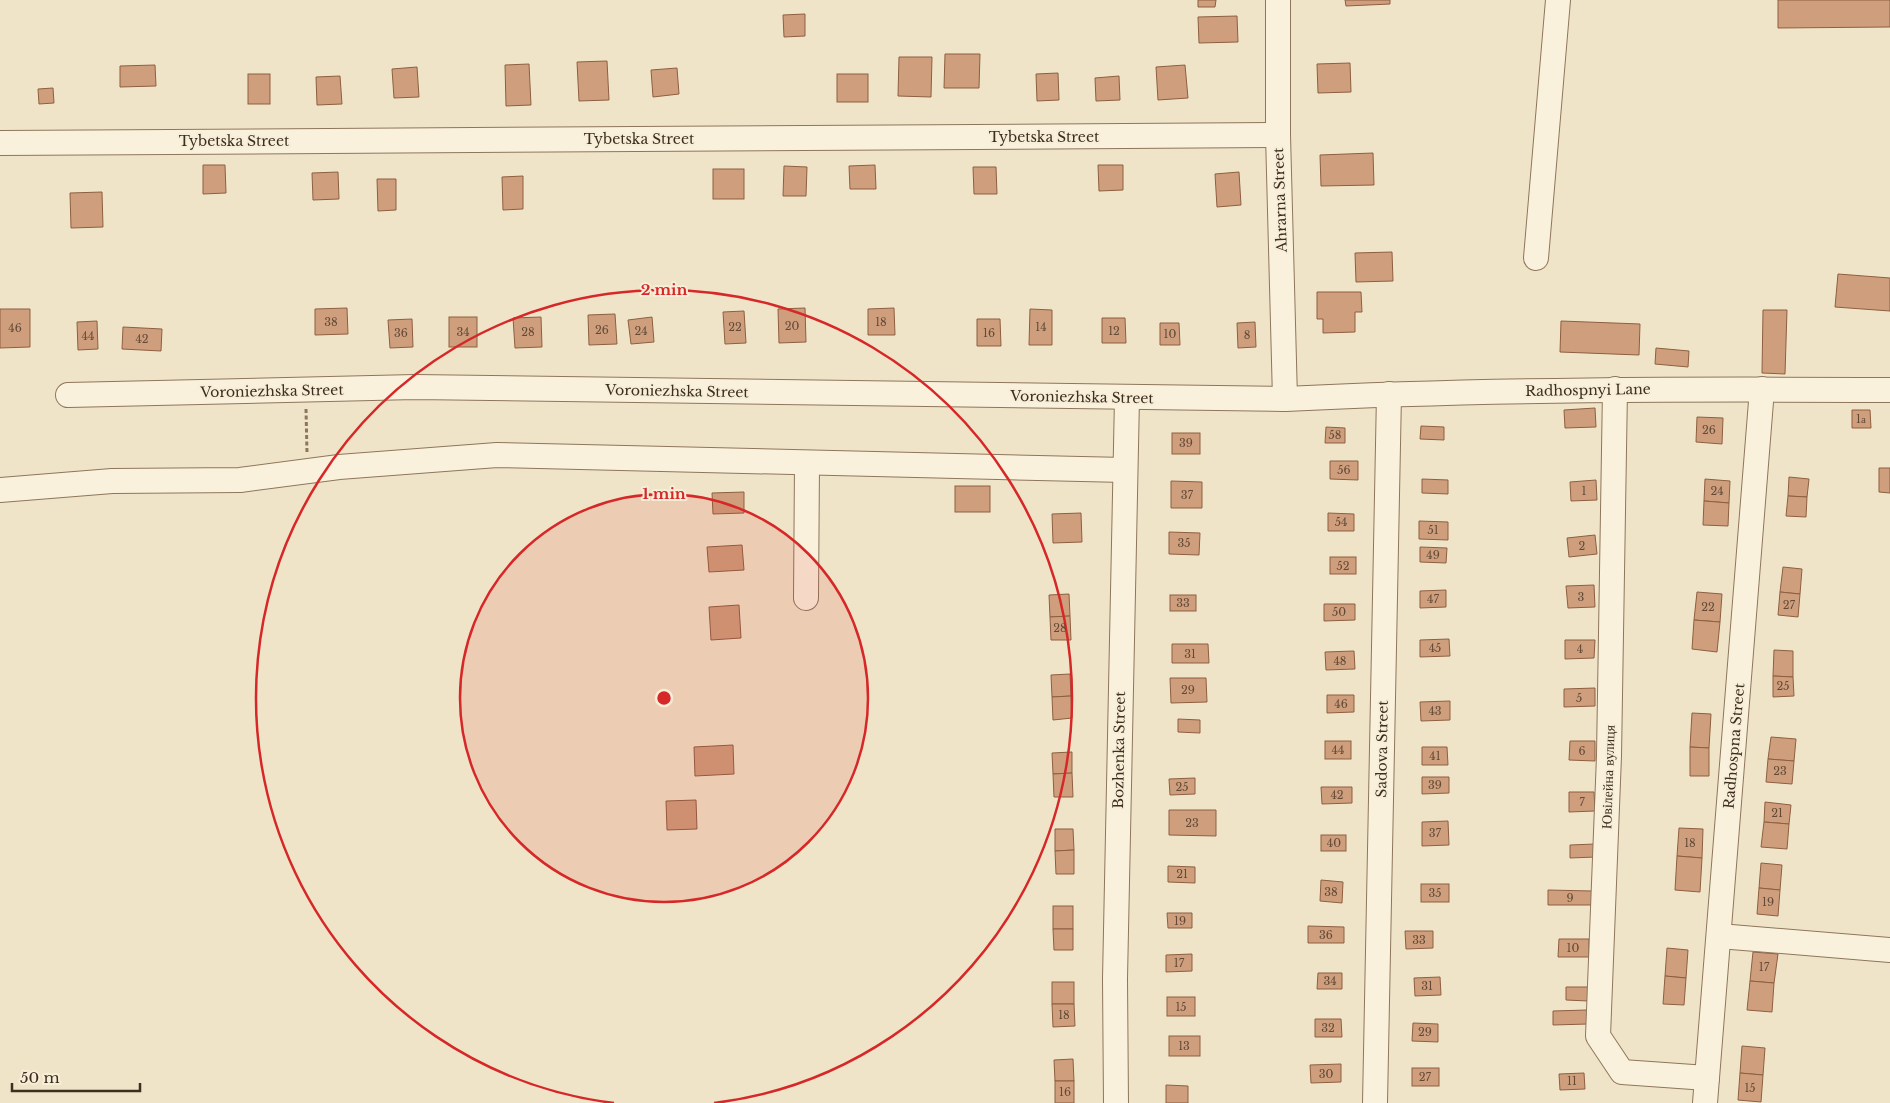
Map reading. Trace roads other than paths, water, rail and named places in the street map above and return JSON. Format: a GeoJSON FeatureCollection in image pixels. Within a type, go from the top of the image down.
{"type":"FeatureCollection","features":[{"type":"Feature","properties":{"kind":"street","name":"Ahrarna Street"},"geometry":{"type":"LineString","coordinates":[[1278,0],[1278,135],[1285,399]]}},
{"type":"Feature","properties":{"kind":"street"},"geometry":{"type":"LineString","coordinates":[[1536,258],[1558,0]]}},
{"type":"Feature","properties":{"kind":"street","name":"Tybetska Street"},"geometry":{"type":"LineString","coordinates":[[0,143],[1278,135]]}},
{"type":"Feature","properties":{"kind":"street","name":"Voroniezhska Street"},"geometry":{"type":"LineString","coordinates":[[68,395],[415,387],[1285,399]]}},
{"type":"Feature","properties":{"kind":"street","name":"Radhospnyi Lane"},"geometry":{"type":"LineString","coordinates":[[1285,399],[1389,394],[1615,389],[1890,390]]}},
{"type":"Feature","properties":{"kind":"street","name":"Ювілейна вулиця"},"geometry":{"type":"LineString","coordinates":[[1615,389],[1609,756],[1598,1036],[1622,1072],[1707,1078]]}},
{"type":"Feature","properties":{"kind":"street","name":"Radhospna Street"},"geometry":{"type":"LineString","coordinates":[[1705,1103],[1762,389]]}},
{"type":"Feature","properties":{"kind":"street","name":"Sadova Street"},"geometry":{"type":"LineString","coordinates":[[1375,1103],[1389,394]]}},
{"type":"Feature","properties":{"kind":"street","name":"Bozhenka Street"},"geometry":{"type":"LineString","coordinates":[[1116,1103],[1115,979],[1127,398]]}},
{"type":"Feature","properties":{"kind":"street"},"geometry":{"type":"LineString","coordinates":[[0,490],[112,481],[240,480],[307,471],[497,455],[807,464],[1125,470]]}},
{"type":"Feature","properties":{"kind":"street"},"geometry":{"type":"LineString","coordinates":[[806,598],[807,464]]}},
{"type":"Feature","properties":{"kind":"street"},"geometry":{"type":"LineString","coordinates":[[1719,936],[1890,950]]}}]}
